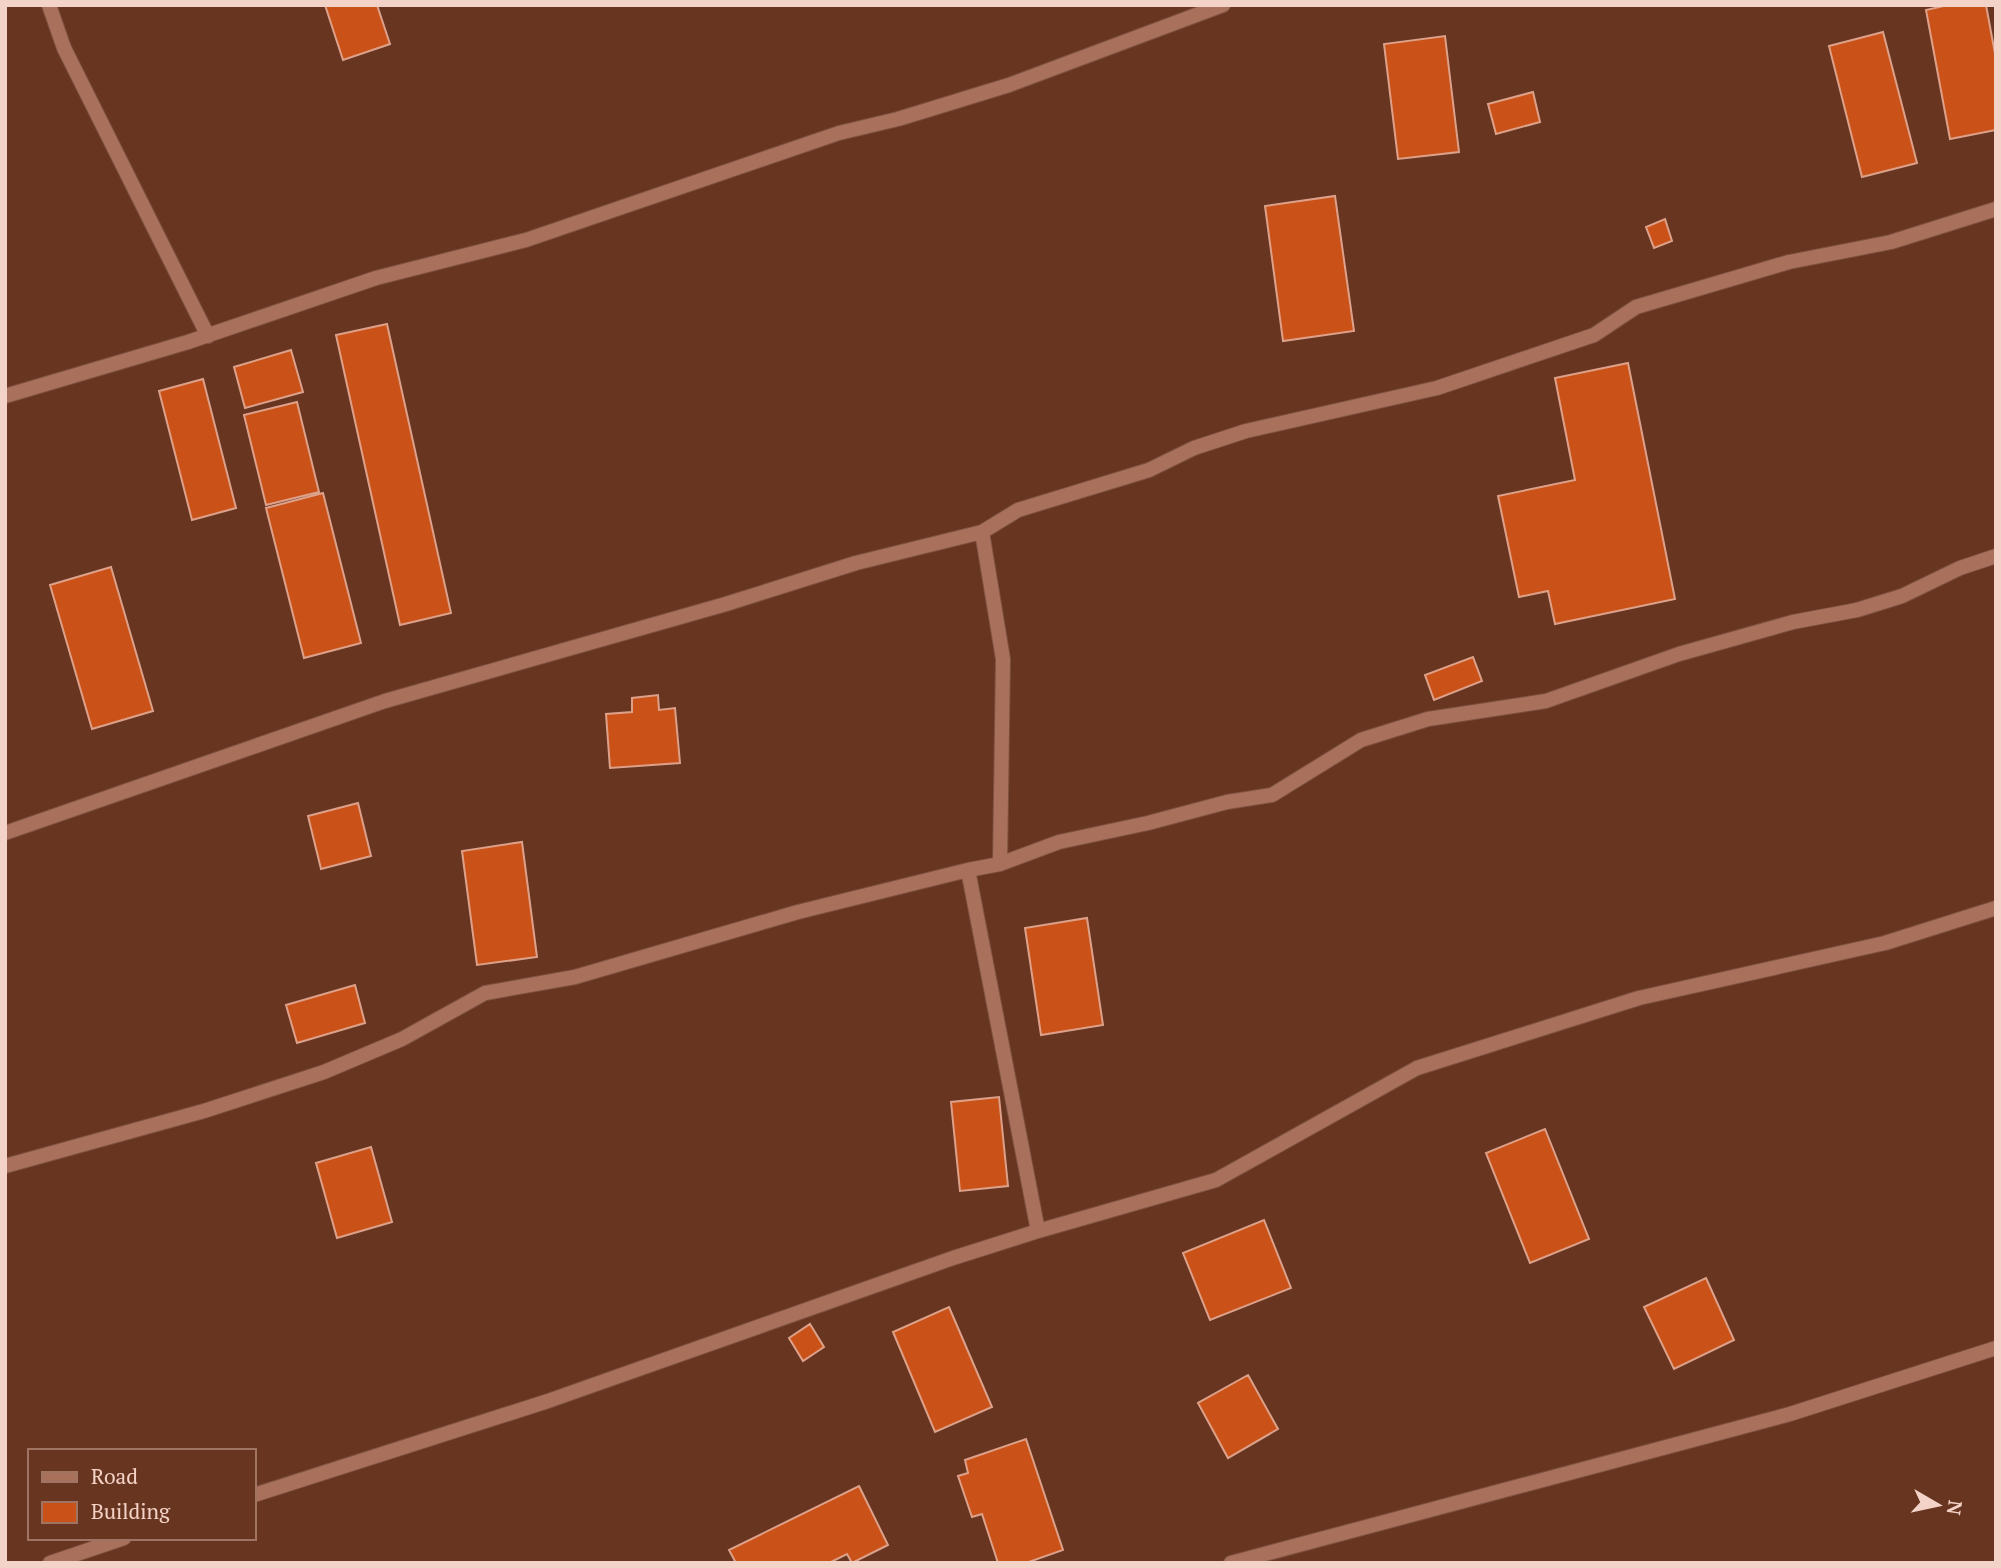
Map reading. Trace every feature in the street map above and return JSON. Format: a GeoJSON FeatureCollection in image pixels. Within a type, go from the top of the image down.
{"type":"FeatureCollection","features":[{"type":"Feature","properties":{"kind":"street"},"geometry":{"type":"LineString","coordinates":[[49,5],[64,48],[208,336]]}},
{"type":"Feature","properties":{"kind":"street"},"geometry":{"type":"LineString","coordinates":[[5,396],[208,336],[376,278],[526,240],[686,183],[839,133],[898,119],[1009,85],[1223,5]]}},
{"type":"Feature","properties":{"kind":"street"},"geometry":{"type":"LineString","coordinates":[[5,833],[385,701],[570,646],[726,604],[856,563],[982,532],[1018,510],[1149,470],[1194,448],[1247,431],[1437,388],[1594,335],[1636,307],[1788,262],[1891,242],[1996,209]]}},
{"type":"Feature","properties":{"kind":"street"},"geometry":{"type":"LineString","coordinates":[[982,532],[1003,659],[1000,864]]}},
{"type":"Feature","properties":{"kind":"street"},"geometry":{"type":"LineString","coordinates":[[5,1166],[204,1111],[324,1072],[402,1039],[485,993],[575,977],[798,912],[1000,864],[1059,842],[1148,823],[1227,802],[1272,795],[1362,740],[1428,719],[1546,701],[1679,654],[1793,622],[1857,610],[1902,596],[1960,568],[1996,556]]}},
{"type":"Feature","properties":{"kind":"street"},"geometry":{"type":"LineString","coordinates":[[968,870],[1038,1231]]}},
{"type":"Feature","properties":{"kind":"street"},"geometry":{"type":"LineString","coordinates":[[256,1494],[548,1401],[953,1258],[1216,1180],[1416,1068],[1639,998],[1885,943],[1996,908]]}},
{"type":"Feature","properties":{"kind":"street"},"geometry":{"type":"LineString","coordinates":[[1231,1563],[1790,1414],[1996,1348]]}},
{"type":"Feature","properties":{"kind":"street"},"geometry":{"type":"LineString","coordinates":[[50,1563],[118,1540]]}},
{"type":"Feature","properties":{"kind":"building"},"geometry":{"type":"Polygon","coordinates":[[[325,5],[377,5],[390,44],[343,60],[325,5]]]}},
{"type":"Feature","properties":{"kind":"building"},"geometry":{"type":"Polygon","coordinates":[[[1948,5],[1986,5],[1996,59],[1996,130],[1950,139],[1926,10],[1948,5]]]}},
{"type":"Feature","properties":{"kind":"building"},"geometry":{"type":"Polygon","coordinates":[[[1883,32],[1917,163],[1862,177],[1829,46],[1883,32]]]}},
{"type":"Feature","properties":{"kind":"building"},"geometry":{"type":"Polygon","coordinates":[[[1445,36],[1459,152],[1398,159],[1384,44],[1445,36]]]}},
{"type":"Feature","properties":{"kind":"building"},"geometry":{"type":"Polygon","coordinates":[[[1533,92],[1540,122],[1496,134],[1488,104],[1533,92]]]}},
{"type":"Feature","properties":{"kind":"building"},"geometry":{"type":"Polygon","coordinates":[[[1335,196],[1354,331],[1283,341],[1265,206],[1335,196]]]}},
{"type":"Feature","properties":{"kind":"building"},"geometry":{"type":"Polygon","coordinates":[[[1665,219],[1672,241],[1654,248],[1646,227],[1665,219]]]}},
{"type":"Feature","properties":{"kind":"building"},"geometry":{"type":"Polygon","coordinates":[[[387,324],[451,613],[400,625],[336,335],[387,324]]]}},
{"type":"Feature","properties":{"kind":"building"},"geometry":{"type":"Polygon","coordinates":[[[291,350],[303,392],[245,408],[234,367],[291,350]]]}},
{"type":"Feature","properties":{"kind":"building"},"geometry":{"type":"Polygon","coordinates":[[[1628,363],[1675,599],[1555,624],[1548,591],[1519,597],[1498,496],[1575,480],[1555,378],[1628,363]]]}},
{"type":"Feature","properties":{"kind":"building"},"geometry":{"type":"Polygon","coordinates":[[[203,379],[236,508],[192,520],[159,391],[203,379]]]}},
{"type":"Feature","properties":{"kind":"building"},"geometry":{"type":"Polygon","coordinates":[[[297,402],[319,492],[266,505],[244,415],[297,402]]]}},
{"type":"Feature","properties":{"kind":"building"},"geometry":{"type":"Polygon","coordinates":[[[323,493],[361,643],[304,658],[266,508],[323,493]]]}},
{"type":"Feature","properties":{"kind":"building"},"geometry":{"type":"Polygon","coordinates":[[[111,567],[153,711],[92,729],[50,585],[111,567]]]}},
{"type":"Feature","properties":{"kind":"building"},"geometry":{"type":"Polygon","coordinates":[[[1473,657],[1482,681],[1434,700],[1425,675],[1473,657]]]}},
{"type":"Feature","properties":{"kind":"building"},"geometry":{"type":"Polygon","coordinates":[[[658,695],[659,710],[675,708],[680,763],[610,768],[606,714],[632,712],[632,698],[658,695]]]}},
{"type":"Feature","properties":{"kind":"building"},"geometry":{"type":"Polygon","coordinates":[[[358,803],[371,856],[321,869],[308,816],[358,803]]]}},
{"type":"Feature","properties":{"kind":"building"},"geometry":{"type":"Polygon","coordinates":[[[522,842],[537,957],[477,965],[462,851],[522,842]]]}},
{"type":"Feature","properties":{"kind":"building"},"geometry":{"type":"Polygon","coordinates":[[[1087,918],[1103,1025],[1041,1035],[1025,928],[1087,918]]]}},
{"type":"Feature","properties":{"kind":"building"},"geometry":{"type":"Polygon","coordinates":[[[355,985],[365,1023],[297,1043],[286,1005],[355,985]]]}},
{"type":"Feature","properties":{"kind":"building"},"geometry":{"type":"Polygon","coordinates":[[[999,1097],[1008,1186],[960,1191],[951,1102],[999,1097]]]}},
{"type":"Feature","properties":{"kind":"building"},"geometry":{"type":"Polygon","coordinates":[[[1545,1129],[1589,1239],[1530,1263],[1486,1153],[1545,1129]]]}},
{"type":"Feature","properties":{"kind":"building"},"geometry":{"type":"Polygon","coordinates":[[[371,1147],[392,1222],[337,1238],[316,1163],[371,1147]]]}},
{"type":"Feature","properties":{"kind":"building"},"geometry":{"type":"Polygon","coordinates":[[[1264,1220],[1291,1288],[1210,1320],[1183,1253],[1264,1220]]]}},
{"type":"Feature","properties":{"kind":"building"},"geometry":{"type":"Polygon","coordinates":[[[1706,1278],[1734,1340],[1674,1369],[1644,1307],[1706,1278]]]}},
{"type":"Feature","properties":{"kind":"building"},"geometry":{"type":"Polygon","coordinates":[[[949,1307],[992,1407],[935,1432],[893,1332],[949,1307]]]}},
{"type":"Feature","properties":{"kind":"building"},"geometry":{"type":"Polygon","coordinates":[[[810,1324],[824,1347],[803,1361],[789,1338],[810,1324]]]}},
{"type":"Feature","properties":{"kind":"building"},"geometry":{"type":"Polygon","coordinates":[[[1248,1375],[1278,1429],[1228,1458],[1198,1403],[1248,1375]]]}},
{"type":"Feature","properties":{"kind":"building"},"geometry":{"type":"Polygon","coordinates":[[[1026,1439],[1063,1550],[1026,1563],[998,1563],[982,1514],[972,1517],[958,1476],[968,1473],[965,1460],[1026,1439]]]}},
{"type":"Feature","properties":{"kind":"building"},"geometry":{"type":"Polygon","coordinates":[[[859,1486],[888,1545],[852,1563],[847,1554],[829,1563],[736,1563],[729,1550],[859,1486]]]}}]}
